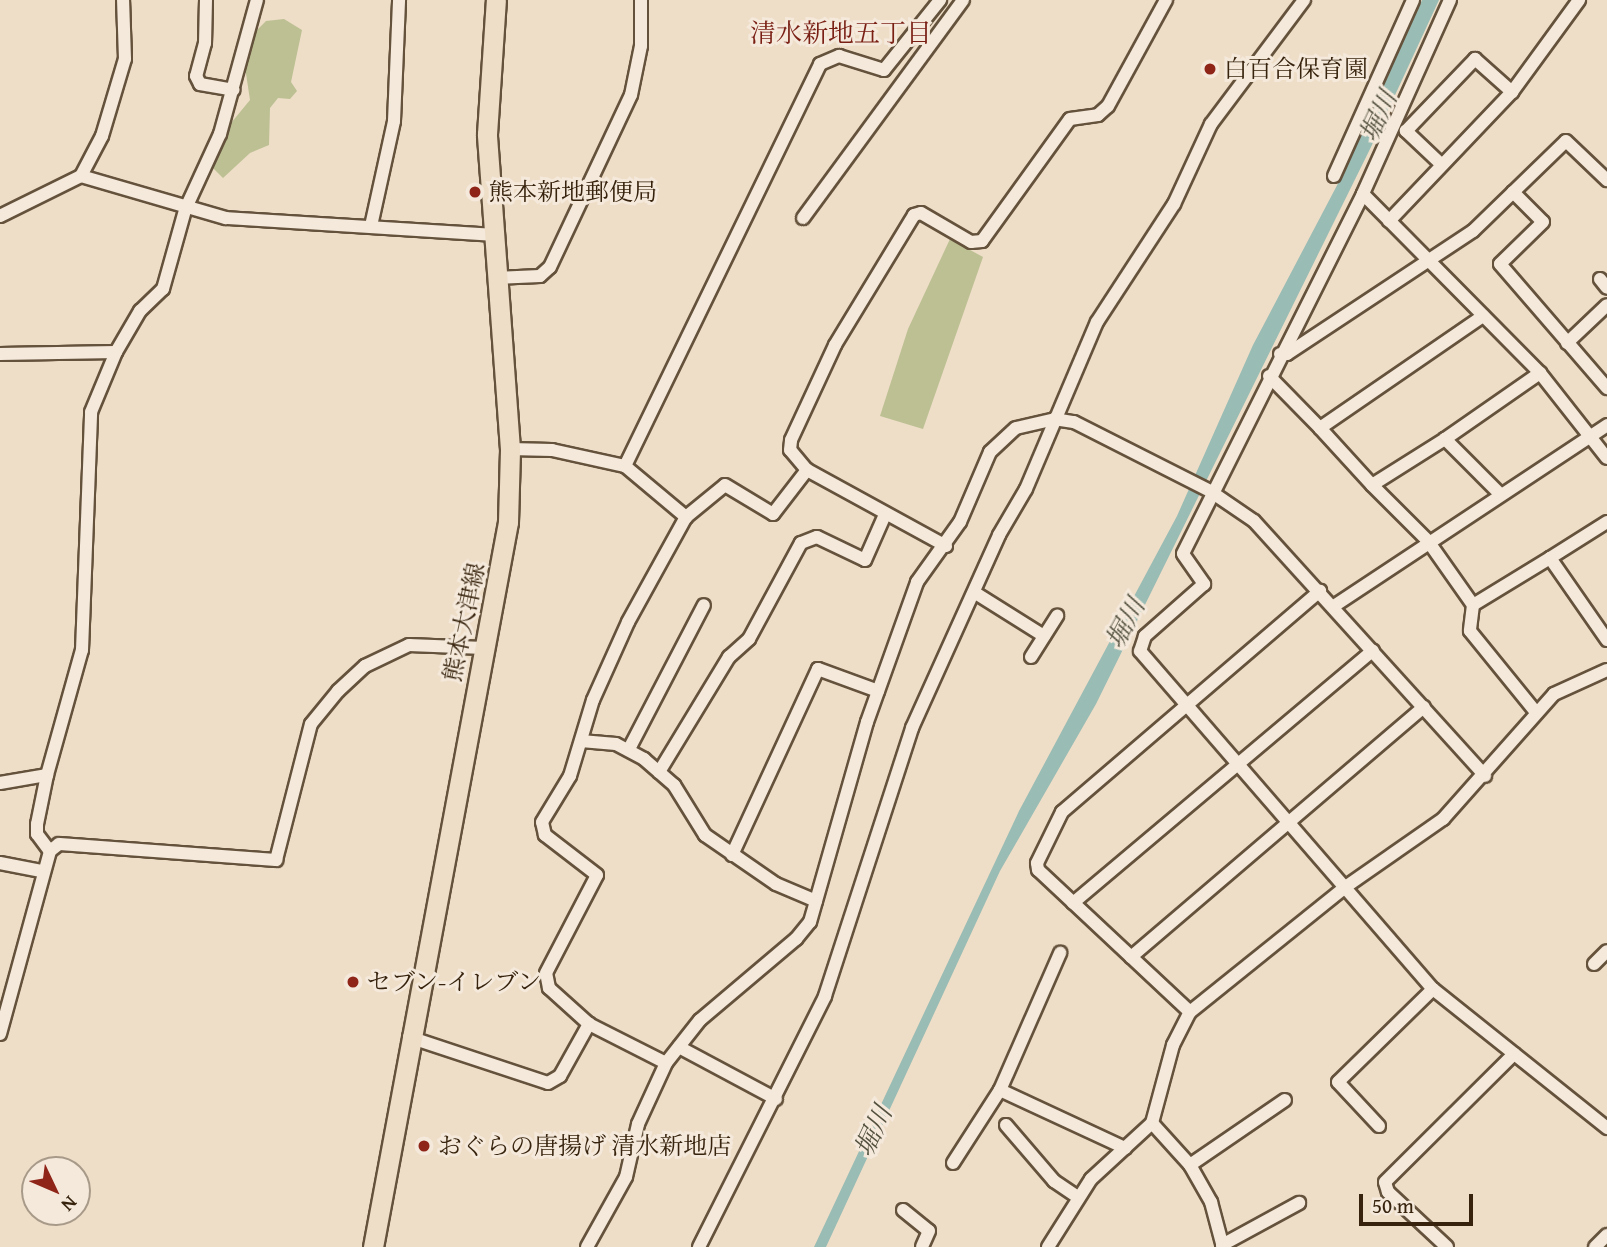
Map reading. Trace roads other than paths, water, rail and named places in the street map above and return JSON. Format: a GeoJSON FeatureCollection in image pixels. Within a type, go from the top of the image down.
{"type":"FeatureCollection","features":[{"type":"Feature","properties":{"kind":"main road","name":"熊本大津線"},"geometry":{"type":"LineString","coordinates":[[373,1247],[409,1037],[505,545],[510,449],[495,278],[488,84],[496,0]]}},
{"type":"Feature","properties":{"kind":"street"},"geometry":{"type":"LineString","coordinates":[[0,216],[81,176],[102,136],[125,59],[123,0]]}},
{"type":"Feature","properties":{"kind":"street"},"geometry":{"type":"LineString","coordinates":[[206,0],[205,43],[195,76],[200,85],[233,90]]}},
{"type":"Feature","properties":{"kind":"street"},"geometry":{"type":"LineString","coordinates":[[50,850],[37,834],[37,824],[85,624],[91,412],[116,352],[140,311],[163,289],[185,210],[220,134],[257,0]]}},
{"type":"Feature","properties":{"kind":"street"},"geometry":{"type":"LineString","coordinates":[[371,226],[394,121],[399,0]]}},
{"type":"Feature","properties":{"kind":"street"},"geometry":{"type":"LineString","coordinates":[[495,278],[540,276],[550,267],[631,95],[641,46],[641,0]]}},
{"type":"Feature","properties":{"kind":"street"},"geometry":{"type":"LineString","coordinates":[[625,466],[820,64],[839,56],[884,70],[940,0]]}},
{"type":"Feature","properties":{"kind":"street"},"geometry":{"type":"LineString","coordinates":[[803,218],[963,0]]}},
{"type":"Feature","properties":{"kind":"street"},"geometry":{"type":"LineString","coordinates":[[946,546],[884,517],[807,470],[790,450],[791,440],[835,345],[914,215],[921,213],[971,242],[982,241],[1070,119],[1098,116],[1108,106],[1166,0]]}},
{"type":"Feature","properties":{"kind":"street"},"geometry":{"type":"LineString","coordinates":[[699,1247],[776,1099],[825,996],[912,728],[977,594],[1107,302],[1174,204],[1211,124],[1304,0]]}},
{"type":"Feature","properties":{"kind":"street"},"geometry":{"type":"LineString","coordinates":[[1334,176],[1413,0]]}},
{"type":"Feature","properties":{"kind":"street"},"geometry":{"type":"LineString","coordinates":[[1450,0],[1363,194],[1280,354],[1183,554],[1204,584],[1145,636],[1140,650],[1433,989],[1607,1128]]}},
{"type":"Feature","properties":{"kind":"street"},"geometry":{"type":"LineString","coordinates":[[1389,221],[1512,92],[1579,0]]}},
{"type":"Feature","properties":{"kind":"street"},"geometry":{"type":"LineString","coordinates":[[1442,165],[1406,131],[1475,59],[1512,92]]}},
{"type":"Feature","properties":{"kind":"street"},"geometry":{"type":"LineString","coordinates":[[1280,354],[1287,354],[1473,231],[1566,141],[1607,180]]}},
{"type":"Feature","properties":{"kind":"street"},"geometry":{"type":"LineString","coordinates":[[81,176],[185,210],[226,218],[493,235]]}},
{"type":"Feature","properties":{"kind":"street"},"geometry":{"type":"LineString","coordinates":[[1513,192],[1543,222],[1500,264],[1607,387]]}},
{"type":"Feature","properties":{"kind":"street"},"geometry":{"type":"LineString","coordinates":[[1363,194],[1540,373],[1591,434],[1607,458]]}},
{"type":"Feature","properties":{"kind":"street"},"geometry":{"type":"LineString","coordinates":[[1567,342],[1607,305]]}},
{"type":"Feature","properties":{"kind":"street"},"geometry":{"type":"LineString","coordinates":[[1320,428],[1483,316]]}},
{"type":"Feature","properties":{"kind":"street"},"geometry":{"type":"LineString","coordinates":[[0,354],[116,352]]}},
{"type":"Feature","properties":{"kind":"street"},"geometry":{"type":"LineString","coordinates":[[1372,485],[1445,439],[1540,373]]}},
{"type":"Feature","properties":{"kind":"street"},"geometry":{"type":"LineString","coordinates":[[1269,376],[1429,541],[1473,605],[1470,631],[1535,711]]}},
{"type":"Feature","properties":{"kind":"street"},"geometry":{"type":"LineString","coordinates":[[587,1247],[625,1177],[638,1124],[666,1063],[700,1020],[796,939],[810,922],[878,691],[917,582],[946,546],[990,452],[1016,428],[1054,419],[1074,422],[1185,478],[1254,521],[1334,606],[1485,776]]}},
{"type":"Feature","properties":{"kind":"street"},"geometry":{"type":"LineString","coordinates":[[1334,606],[1607,425]]}},
{"type":"Feature","properties":{"kind":"street"},"geometry":{"type":"LineString","coordinates":[[1445,439],[1500,494]]}},
{"type":"Feature","properties":{"kind":"street"},"geometry":{"type":"LineString","coordinates":[[510,449],[552,450],[625,466],[686,516]]}},
{"type":"Feature","properties":{"kind":"street"},"geometry":{"type":"LineString","coordinates":[[666,1063],[589,1024],[572,1012],[546,980],[597,875],[541,827],[570,776],[628,622],[686,516],[725,485],[774,514],[807,470]]}},
{"type":"Feature","properties":{"kind":"street"},"geometry":{"type":"LineString","coordinates":[[659,772],[729,657],[749,639],[801,543],[817,537],[865,560],[884,517]]}},
{"type":"Feature","properties":{"kind":"street"},"geometry":{"type":"LineString","coordinates":[[1473,605],[1607,522]]}},
{"type":"Feature","properties":{"kind":"street"},"geometry":{"type":"LineString","coordinates":[[1550,558],[1607,640]]}},
{"type":"Feature","properties":{"kind":"street"},"geometry":{"type":"LineString","coordinates":[[1190,1012],[1038,870],[1037,863],[1062,812],[1320,591]]}},
{"type":"Feature","properties":{"kind":"street"},"geometry":{"type":"LineString","coordinates":[[977,594],[1044,636]]}},
{"type":"Feature","properties":{"kind":"street"},"geometry":{"type":"LineString","coordinates":[[629,749],[704,605]]}},
{"type":"Feature","properties":{"kind":"street"},"geometry":{"type":"LineString","coordinates":[[1031,657],[1057,616]]}},
{"type":"Feature","properties":{"kind":"street"},"geometry":{"type":"LineString","coordinates":[[0,1034],[41,871],[50,850],[59,844],[276,860],[311,724],[338,691],[365,666],[409,645],[484,648]]}},
{"type":"Feature","properties":{"kind":"street"},"geometry":{"type":"LineString","coordinates":[[1073,903],[1373,650]]}},
{"type":"Feature","properties":{"kind":"street"},"geometry":{"type":"LineString","coordinates":[[733,855],[818,669],[878,691]]}},
{"type":"Feature","properties":{"kind":"street"},"geometry":{"type":"LineString","coordinates":[[1048,1247],[1078,1197],[1152,1123],[1173,1045],[1190,1012],[1345,888],[1421,838],[1485,776],[1535,711],[1554,694],[1607,670]]}},
{"type":"Feature","properties":{"kind":"street"},"geometry":{"type":"LineString","coordinates":[[1130,957],[1424,707]]}},
{"type":"Feature","properties":{"kind":"street"},"geometry":{"type":"LineString","coordinates":[[581,741],[629,749],[659,772],[687,802],[705,835],[733,855],[816,901]]}},
{"type":"Feature","properties":{"kind":"street"},"geometry":{"type":"LineString","coordinates":[[0,783],[47,775]]}},
{"type":"Feature","properties":{"kind":"street"},"geometry":{"type":"LineString","coordinates":[[0,863],[41,871]]}},
{"type":"Feature","properties":{"kind":"street"},"geometry":{"type":"LineString","coordinates":[[1594,964],[1607,951]]}},
{"type":"Feature","properties":{"kind":"street"},"geometry":{"type":"LineString","coordinates":[[953,1163],[1000,1090],[1060,953]]}},
{"type":"Feature","properties":{"kind":"street"},"geometry":{"type":"LineString","coordinates":[[0,979],[14,981]]}},
{"type":"Feature","properties":{"kind":"street"},"geometry":{"type":"LineString","coordinates":[[1379,1126],[1338,1082],[1433,989]]}},
{"type":"Feature","properties":{"kind":"street"},"geometry":{"type":"LineString","coordinates":[[409,1037],[548,1083],[560,1076],[589,1024]]}},
{"type":"Feature","properties":{"kind":"street"},"geometry":{"type":"LineString","coordinates":[[680,1046],[776,1099]]}},
{"type":"Feature","properties":{"kind":"street"},"geometry":{"type":"LineString","coordinates":[[1447,1247],[1388,1192],[1385,1182],[1514,1054]]}},
{"type":"Feature","properties":{"kind":"street"},"geometry":{"type":"LineString","coordinates":[[1000,1090],[1125,1148]]}},
{"type":"Feature","properties":{"kind":"street"},"geometry":{"type":"LineString","coordinates":[[1190,1165],[1285,1100]]}},
{"type":"Feature","properties":{"kind":"street"},"geometry":{"type":"LineString","coordinates":[[1152,1123],[1190,1165],[1211,1202],[1222,1246],[1299,1203]]}},
{"type":"Feature","properties":{"kind":"street"},"geometry":{"type":"LineString","coordinates":[[1006,1125],[1054,1181],[1078,1197]]}},
{"type":"Feature","properties":{"kind":"street"},"geometry":{"type":"LineString","coordinates":[[903,1210],[929,1231],[922,1247]]}},
{"type":"Feature","properties":{"kind":"street"},"geometry":{"type":"LineString","coordinates":[[1595,1247],[1607,1235]]}},
{"type":"Feature","properties":{"kind":"water","name":"堀川"},"geometry":{"type":"Polygon","coordinates":[[[1422,0],[1439,0],[1371,147],[1096,704],[1000,871],[826,1247],[814,1247],[1019,811],[1177,516],[1253,345],[1343,174],[1422,0]]]}},
{"type":"Feature","properties":{"kind":"place","name":"白百合保育園"},"geometry":{"type":"Point","coordinates":[1210,69]}},
{"type":"Feature","properties":{"kind":"place","name":"熊本新地郵便局"},"geometry":{"type":"Point","coordinates":[475,192]}},
{"type":"Feature","properties":{"kind":"place","name":"セブン-イレブン"},"geometry":{"type":"Point","coordinates":[353,982]}},
{"type":"Feature","properties":{"kind":"place","name":"おぐらの唐揚げ 清水新地店"},"geometry":{"type":"Point","coordinates":[424,1146]}},
{"type":"Feature","properties":{"kind":"district","name":"清水新地五丁目"},"geometry":{"type":"Point","coordinates":[841,33]}}]}
